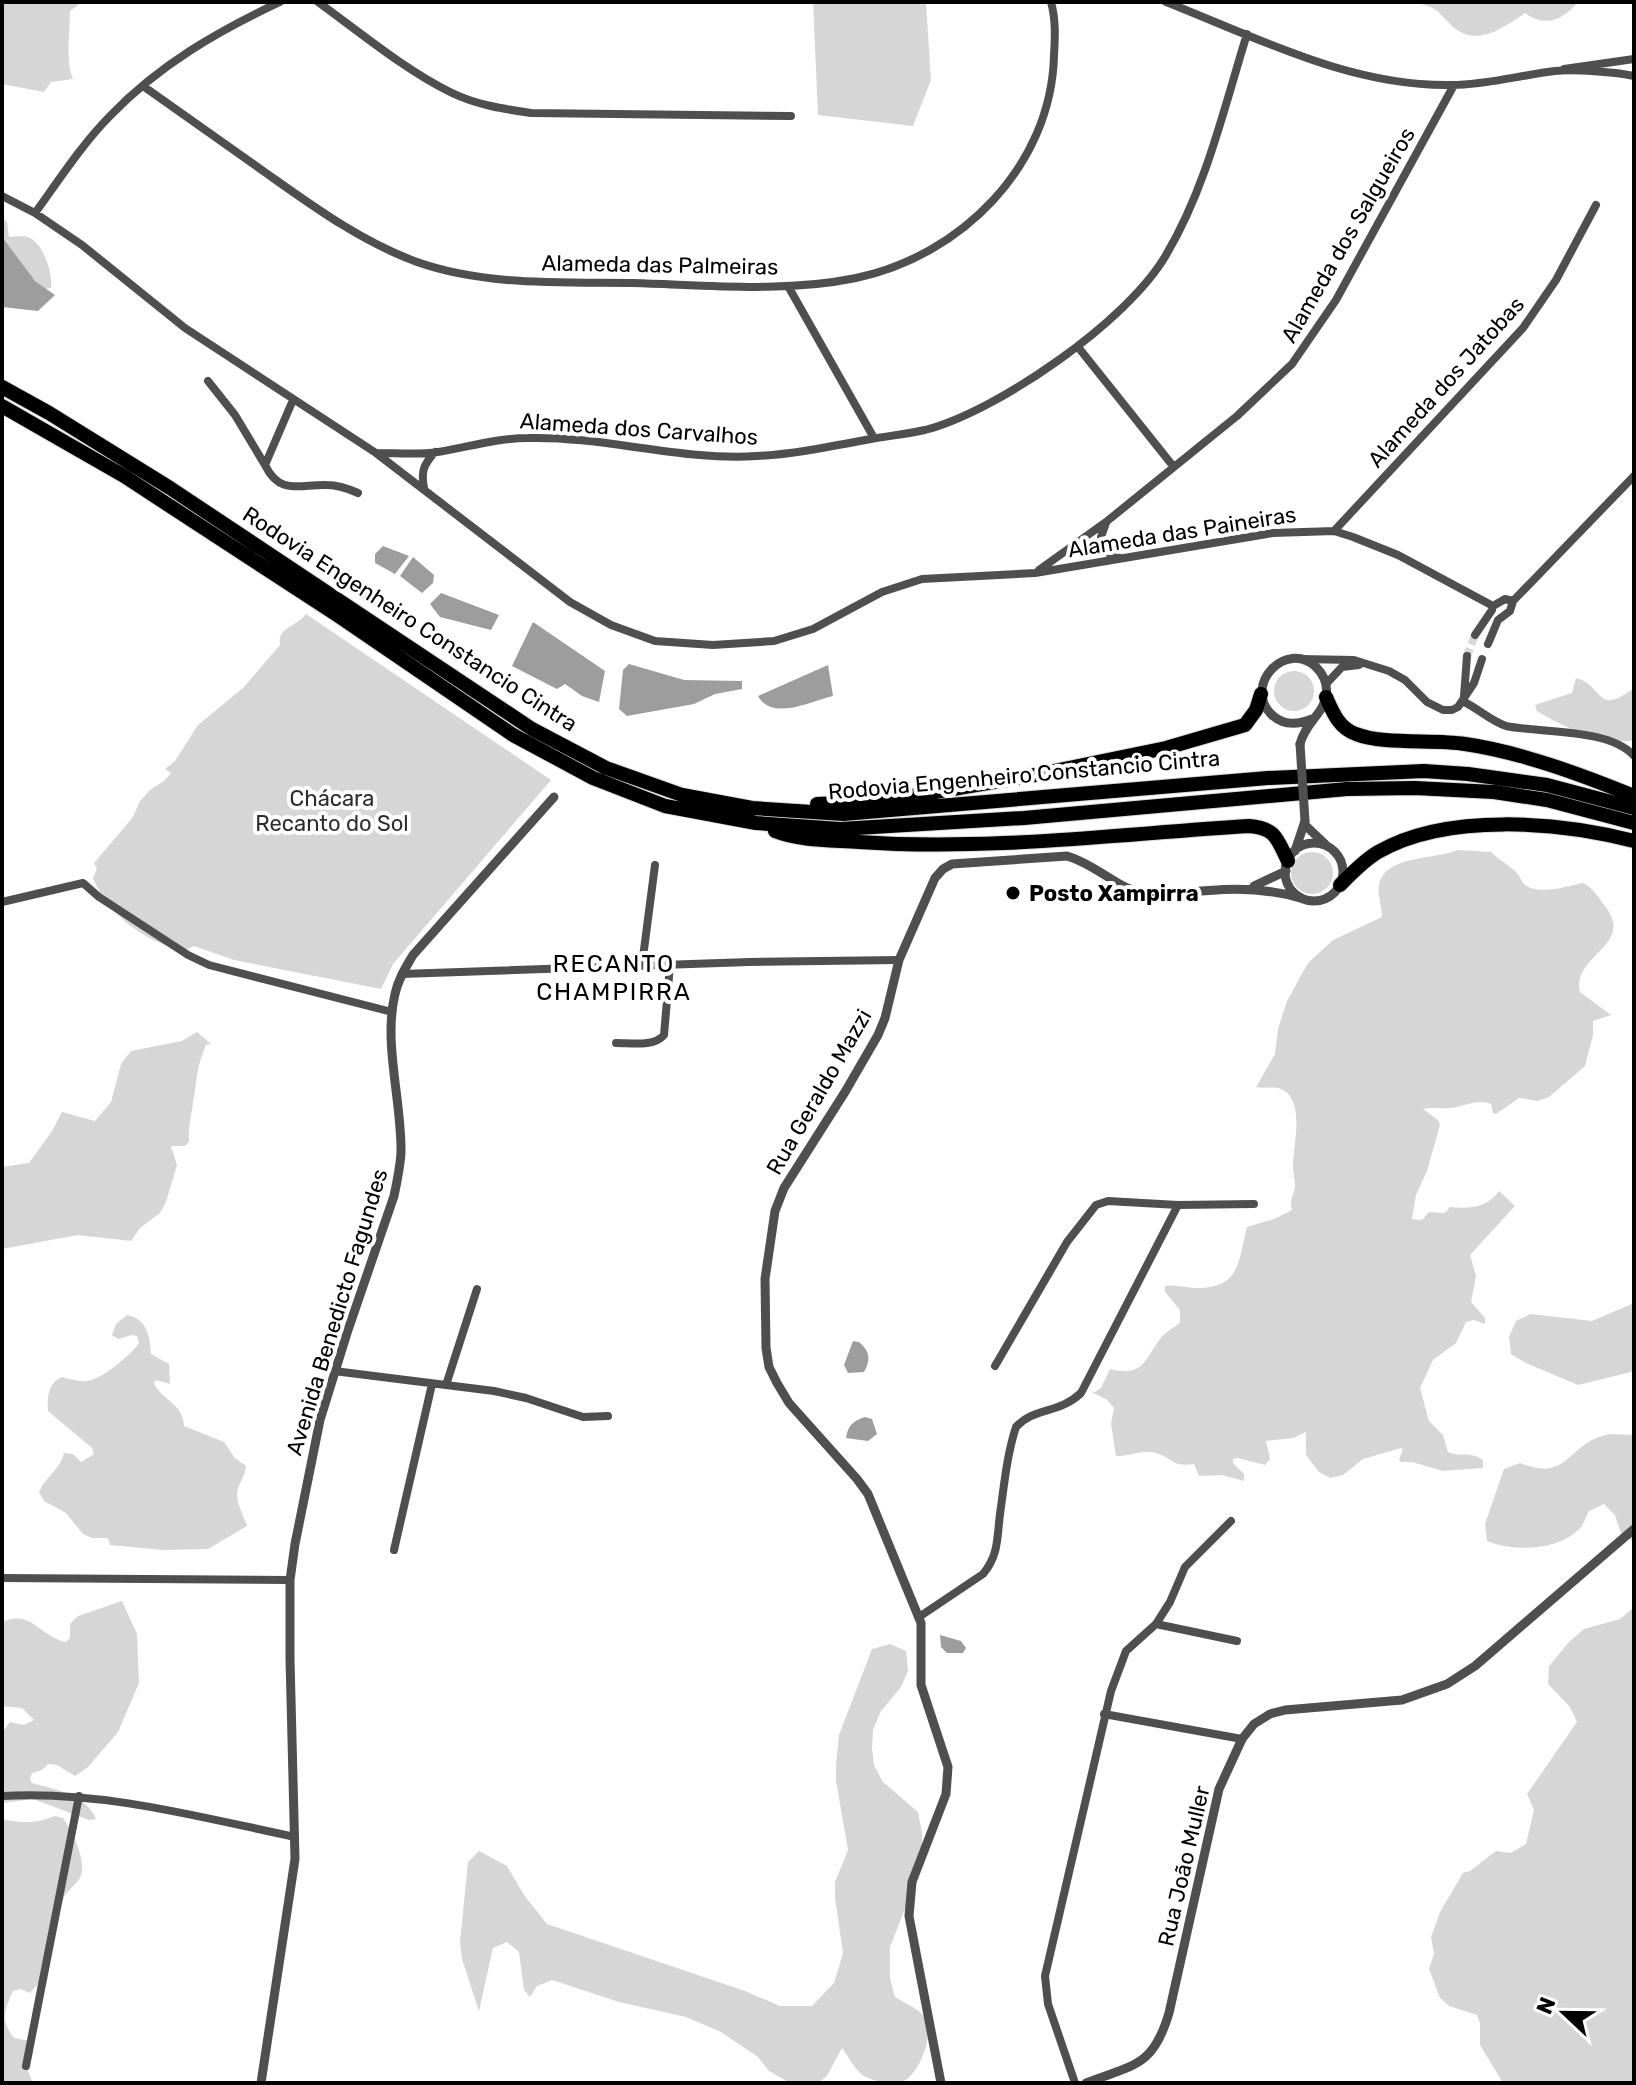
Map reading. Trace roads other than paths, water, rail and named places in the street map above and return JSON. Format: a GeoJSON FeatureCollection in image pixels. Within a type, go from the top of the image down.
{"type":"FeatureCollection","features":[{"type":"Feature","properties":{"kind":"highway","name":"Rodovia Engenheiro Constancio Cintra"},"geometry":{"type":"LineString","coordinates":[[2,387],[170,488],[298,571],[451,677],[575,754],[682,795],[752,808],[843,814],[1268,778],[1424,771],[1547,785],[1634,808]]}},
{"type":"Feature","properties":{"kind":"highway","name":"Rodovia Engenheiro Constancio Cintra"},"geometry":{"type":"LineString","coordinates":[[2,406],[124,476],[513,735],[559,762],[629,794],[665,806],[756,823],[840,829],[1347,789],[1415,788],[1494,792],[1547,800],[1634,823]]}},
{"type":"Feature","properties":{"kind":"highway"},"geometry":{"type":"LineString","coordinates":[[1326,690],[1337,720],[1355,734],[1453,742],[1498,750],[1634,796]]}},
{"type":"Feature","properties":{"kind":"highway"},"geometry":{"type":"LineString","coordinates":[[752,808],[862,802],[905,796],[1035,775],[1166,748],[1245,725],[1256,710],[1261,694]]}},
{"type":"Feature","properties":{"kind":"highway"},"geometry":{"type":"LineString","coordinates":[[756,823],[781,833],[821,839],[943,845],[1022,843],[1091,836],[1263,827],[1272,832],[1290,861]]}},
{"type":"Feature","properties":{"kind":"highway"},"geometry":{"type":"LineString","coordinates":[[1340,885],[1363,862],[1380,851],[1416,836],[1446,830],[1505,826],[1560,827],[1634,841]]}},
{"type":"Feature","properties":{"kind":"street"},"geometry":{"type":"LineString","coordinates":[[2,196],[35,213],[108,117],[143,86],[171,63],[216,34],[280,2]]}},
{"type":"Feature","properties":{"kind":"street"},"geometry":{"type":"LineString","coordinates":[[318,2],[430,80],[452,93],[499,109],[531,113],[791,116]]}},
{"type":"Feature","properties":{"kind":"street","name":"Alameda das Palmeiras"},"geometry":{"type":"LineString","coordinates":[[143,86],[317,209],[358,234],[416,261],[478,277],[788,286],[858,278],[926,252],[956,233],[1005,188],[1039,132],[1049,99],[1055,31],[1051,2]]}},
{"type":"Feature","properties":{"kind":"street"},"geometry":{"type":"LineString","coordinates":[[1166,2],[1301,56],[1358,74],[1454,85],[1634,59]]}},
{"type":"Feature","properties":{"kind":"street","name":"Alameda dos Carvalhos"},"geometry":{"type":"LineString","coordinates":[[376,453],[435,452],[496,440],[528,438],[568,439],[677,453],[757,456],[814,450],[924,430],[949,422],[1013,389],[1078,347],[1141,289],[1165,259],[1200,182],[1247,34]]}},
{"type":"Feature","properties":{"kind":"street"},"geometry":{"type":"LineString","coordinates":[[1560,70],[1634,76]]}},
{"type":"Feature","properties":{"kind":"street","name":"Alameda dos Salgueiros"},"geometry":{"type":"LineString","coordinates":[[1035,573],[1106,522],[1269,388],[1309,342],[1378,226],[1454,85]]}},
{"type":"Feature","properties":{"kind":"street","name":"Alameda dos Jatobas"},"geometry":{"type":"LineString","coordinates":[[1334,531],[1523,328],[1556,280],[1596,205]]}},
{"type":"Feature","properties":{"kind":"street","name":"Alameda das Paineiras"},"geometry":{"type":"LineString","coordinates":[[35,213],[82,245],[185,328],[376,453],[570,602],[611,625],[655,641],[713,645],[774,641],[813,629],[882,592],[922,579],[1035,573],[1273,533],[1334,531]]}},
{"type":"Feature","properties":{"kind":"street"},"geometry":{"type":"LineString","coordinates":[[788,286],[874,438]]}},
{"type":"Feature","properties":{"kind":"street"},"geometry":{"type":"LineString","coordinates":[[1078,347],[1173,466]]}},
{"type":"Feature","properties":{"kind":"street"},"geometry":{"type":"LineString","coordinates":[[208,381],[235,415],[271,477],[288,487],[327,485],[358,493]]}},
{"type":"Feature","properties":{"kind":"street"},"geometry":{"type":"LineString","coordinates":[[265,465],[293,400]]}},
{"type":"Feature","properties":{"kind":"street"},"geometry":{"type":"LineString","coordinates":[[424,489],[421,475],[424,464],[435,452]]}},
{"type":"Feature","properties":{"kind":"street"},"geometry":{"type":"LineString","coordinates":[[1488,644],[1498,620],[1510,611],[1513,601],[1634,476]]}},
{"type":"Feature","properties":{"kind":"street"},"geometry":{"type":"LineString","coordinates":[[1106,522],[1101,537],[1104,547],[1111,556],[1125,559]]}},
{"type":"Feature","properties":{"kind":"street"},"geometry":{"type":"LineString","coordinates":[[1334,531],[1398,555],[1493,608],[1498,620]]}},
{"type":"Feature","properties":{"kind":"street"},"geometry":{"type":"LineString","coordinates":[[1475,635],[1493,608],[1505,599],[1513,601]]}},
{"type":"Feature","properties":{"kind":"street"},"geometry":{"type":"LineString","coordinates":[[1463,699],[1467,656]]}},
{"type":"Feature","properties":{"kind":"street"},"geometry":{"type":"LineString","coordinates":[[1312,719],[1299,724],[1286,723],[1273,717],[1265,707],[1261,694],[1263,682],[1276,664],[1287,659],[1354,660],[1389,671],[1405,680],[1427,702],[1443,710],[1458,707],[1474,683],[1482,659]]}},
{"type":"Feature","properties":{"kind":"street"},"geometry":{"type":"LineString","coordinates":[[1299,659],[1311,663],[1321,672],[1326,690]]}},
{"type":"Feature","properties":{"kind":"street"},"geometry":{"type":"LineString","coordinates":[[1300,898],[1287,882],[1290,861],[1305,823],[1300,744],[1312,719],[1321,710],[1326,690],[1342,667],[1364,665]]}},
{"type":"Feature","properties":{"kind":"street"},"geometry":{"type":"LineString","coordinates":[[1463,699],[1493,722],[1606,741],[1629,750],[1634,756]]}},
{"type":"Feature","properties":{"kind":"street"},"geometry":{"type":"LineString","coordinates":[[1286,723],[1300,744]]}},
{"type":"Feature","properties":{"kind":"street","name":"Avenida Benedicto Fagundes"},"geometry":{"type":"LineString","coordinates":[[261,2083],[293,1885],[295,1837],[290,1580],[305,1487],[334,1371],[394,1196],[401,1156],[392,1012],[402,974],[433,931],[554,797]]}},
{"type":"Feature","properties":{"kind":"street"},"geometry":{"type":"LineString","coordinates":[[1251,888],[1312,901],[1323,900],[1333,894],[1340,885],[1342,862],[1305,823]]}},
{"type":"Feature","properties":{"kind":"street"},"geometry":{"type":"LineString","coordinates":[[1251,888],[1290,861],[1304,845],[1326,845]]}},
{"type":"Feature","properties":{"kind":"street","name":"Rua Geraldo Mazzi"},"geometry":{"type":"LineString","coordinates":[[941,2083],[910,1930],[912,1882],[949,1781],[943,1751],[921,1685],[922,1632],[919,1617],[868,1494],[789,1403],[769,1367],[764,1321],[765,1279],[775,1211],[795,1167],[845,1092],[878,1035],[899,960],[935,878],[943,869],[952,864],[1067,856],[1081,860],[1135,893],[1152,896],[1251,888]]}},
{"type":"Feature","properties":{"kind":"street"},"geometry":{"type":"LineString","coordinates":[[642,965],[655,865]]}},
{"type":"Feature","properties":{"kind":"street"},"geometry":{"type":"LineString","coordinates":[[2,902],[83,883],[175,947],[209,965],[392,1012]]}},
{"type":"Feature","properties":{"kind":"street"},"geometry":{"type":"LineString","coordinates":[[402,974],[899,960]]}},
{"type":"Feature","properties":{"kind":"street"},"geometry":{"type":"LineString","coordinates":[[616,1043],[653,1043],[664,1035],[670,965]]}},
{"type":"Feature","properties":{"kind":"street"},"geometry":{"type":"LineString","coordinates":[[995,1366],[1067,1242],[1090,1211],[1102,1202],[1254,1204]]}},
{"type":"Feature","properties":{"kind":"street"},"geometry":{"type":"LineString","coordinates":[[919,1617],[989,1567],[998,1547],[1002,1501],[1016,1427],[1030,1416],[1065,1407],[1081,1393],[1178,1205]]}},
{"type":"Feature","properties":{"kind":"street"},"geometry":{"type":"LineString","coordinates":[[446,1385],[477,1289]]}},
{"type":"Feature","properties":{"kind":"street"},"geometry":{"type":"LineString","coordinates":[[334,1371],[512,1394],[583,1417],[608,1416]]}},
{"type":"Feature","properties":{"kind":"street"},"geometry":{"type":"LineString","coordinates":[[394,1550],[432,1384]]}},
{"type":"Feature","properties":{"kind":"street"},"geometry":{"type":"LineString","coordinates":[[1075,2083],[1048,2004],[1045,1976],[1104,1714],[1126,1651],[1156,1624],[1170,1602],[1185,1567],[1231,1521]]}},
{"type":"Feature","properties":{"kind":"street","name":"Rua João Muller"},"geometry":{"type":"LineString","coordinates":[[1086,2083],[1149,2056],[1160,2039],[1169,2013],[1219,1789],[1242,1739],[1254,1724],[1270,1714],[1285,1710],[1402,1700],[1447,1684],[1475,1666],[1634,1529]]}},
{"type":"Feature","properties":{"kind":"street"},"geometry":{"type":"LineString","coordinates":[[2,1578],[290,1580]]}},
{"type":"Feature","properties":{"kind":"street"},"geometry":{"type":"LineString","coordinates":[[1156,1624],[1237,1641]]}},
{"type":"Feature","properties":{"kind":"street"},"geometry":{"type":"LineString","coordinates":[[1104,1714],[1242,1739]]}},
{"type":"Feature","properties":{"kind":"street"},"geometry":{"type":"LineString","coordinates":[[2,1796],[79,1796],[295,1837]]}},
{"type":"Feature","properties":{"kind":"street"},"geometry":{"type":"LineString","coordinates":[[26,2066],[79,1796]]}},
{"type":"Feature","properties":{"kind":"tunnel"},"geometry":{"type":"LineString","coordinates":[[1467,656],[1475,635]]}},
{"type":"Feature","properties":{"kind":"place","name":"Posto Xampirra"},"geometry":{"type":"Point","coordinates":[1013,893]}},
{"type":"Feature","properties":{"kind":"district","name":"RECANTO CHAMPIRRA"},"geometry":{"type":"Point","coordinates":[614,978]}},
{"type":"Feature","properties":{"kind":"park label","name":"Chácara Recanto do Sol"},"geometry":{"type":"Point","coordinates":[332,810]}}]}
